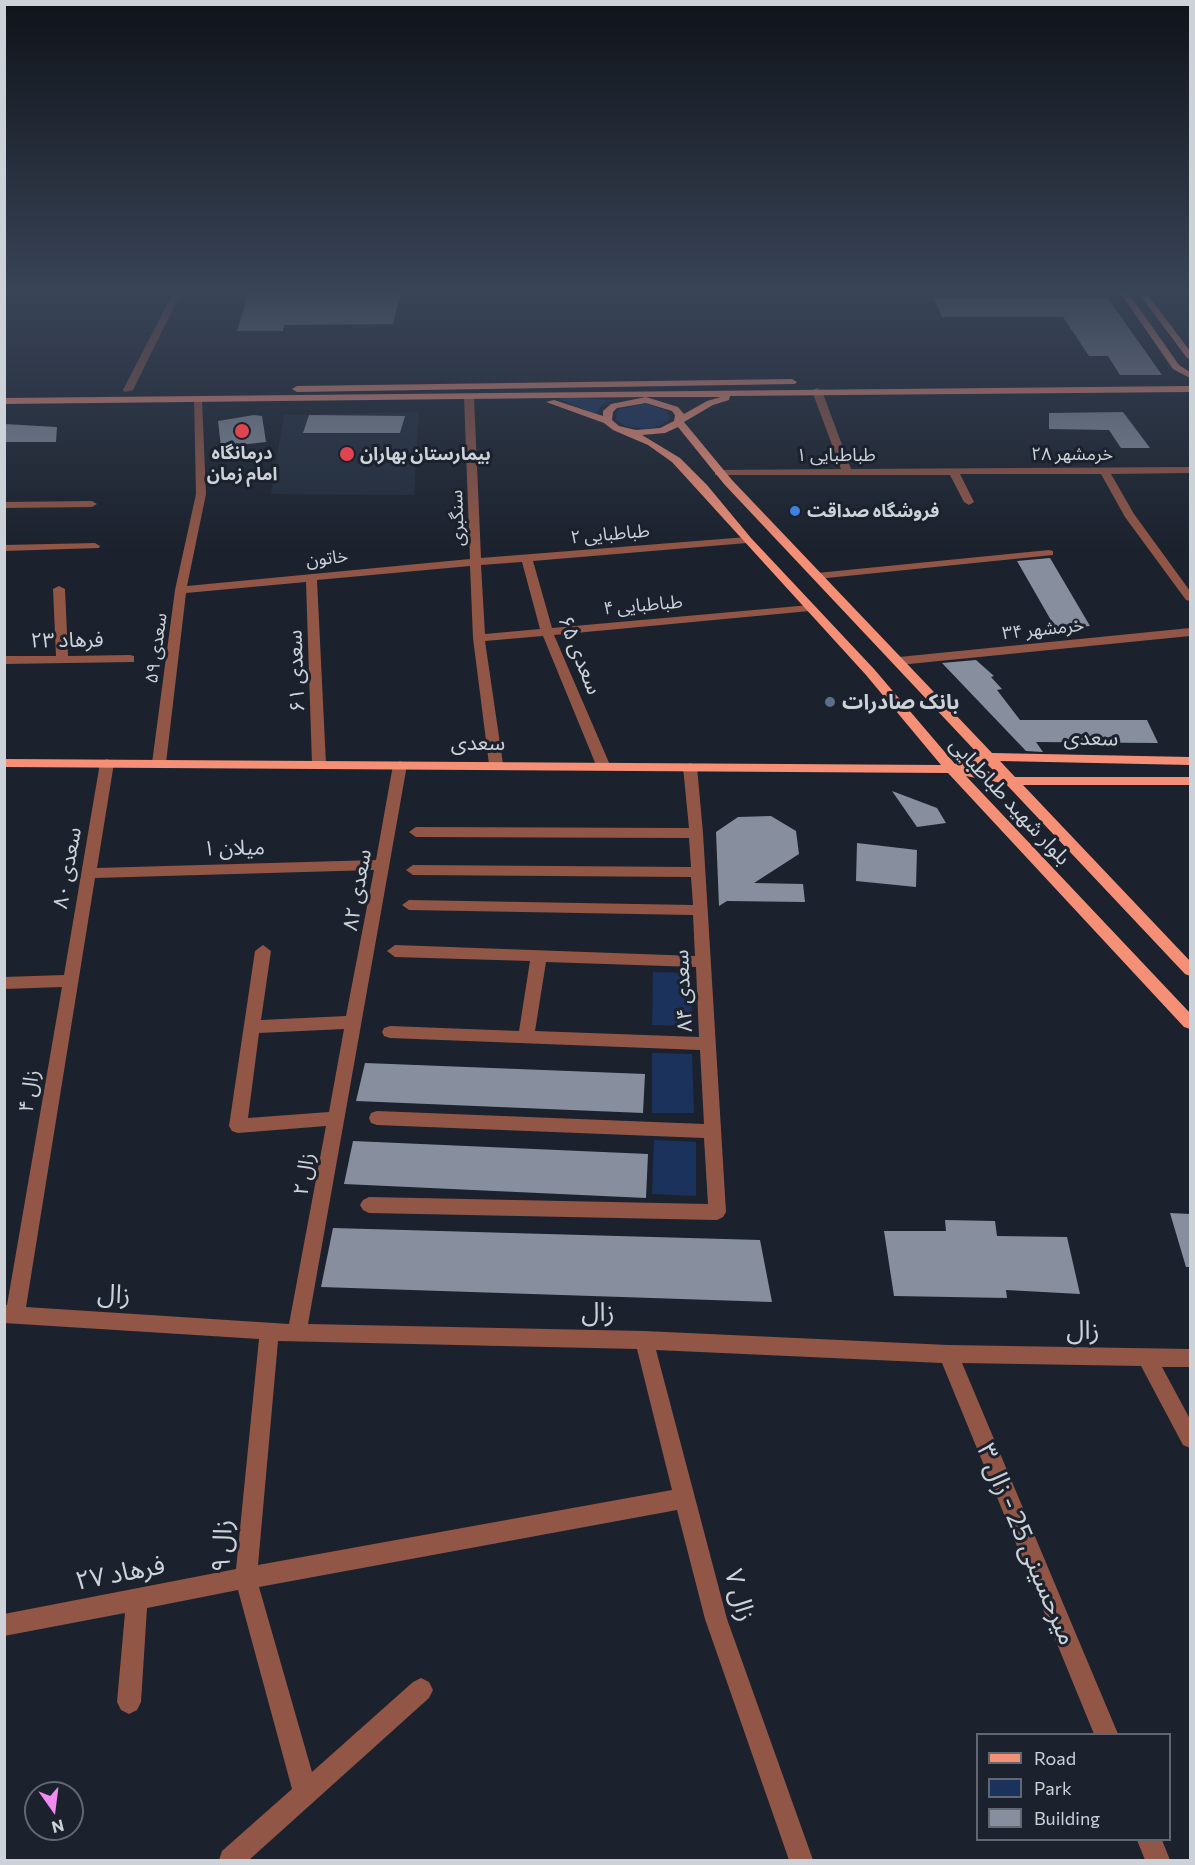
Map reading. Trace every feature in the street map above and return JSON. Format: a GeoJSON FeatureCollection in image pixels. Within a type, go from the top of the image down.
{"type":"FeatureCollection","features":[{"type":"Feature","properties":{"kind":"main road"},"geometry":{"type":"LineString","coordinates":[[998,380],[1125,378]]}},
{"type":"Feature","properties":{"kind":"main road"},"geometry":{"type":"LineString","coordinates":[[811,381],[822,381]]}},
{"type":"Feature","properties":{"kind":"main road"},"geometry":{"type":"LineString","coordinates":[[4,391],[799,382]]}},
{"type":"Feature","properties":{"kind":"main road"},"geometry":{"type":"LineString","coordinates":[[607,421],[608,411],[632,401],[651,398],[679,383]]}},
{"type":"Feature","properties":{"kind":"main road"},"geometry":{"type":"LineString","coordinates":[[535,386],[632,401]]}},
{"type":"Feature","properties":{"kind":"main road"},"geometry":{"type":"LineString","coordinates":[[4,401],[611,396],[651,398],[817,391],[1191,389]]}},
{"type":"Feature","properties":{"kind":"main road"},"geometry":{"type":"LineString","coordinates":[[624,431],[650,434],[672,428],[679,421],[710,403],[750,393]]}},
{"type":"Feature","properties":{"kind":"main road","name":"بلوار شهید طباطبایی"},"geometry":{"type":"LineString","coordinates":[[522,397],[545,400],[607,421],[651,443],[676,460],[870,672],[952,769],[1191,1023]]}},
{"type":"Feature","properties":{"kind":"main road","name":"بلوار شهید طباطبایی"},"geometry":{"type":"LineString","coordinates":[[651,398],[675,409],[679,421],[719,473],[1191,970]]}},
{"type":"Feature","properties":{"kind":"main road","name":"سعدی"},"geometry":{"type":"LineString","coordinates":[[952,769],[990,757],[1191,761]]}},
{"type":"Feature","properties":{"kind":"main road","name":"سعدی"},"geometry":{"type":"LineString","coordinates":[[4,763],[496,764],[952,769],[1013,780],[1191,781]]}},
{"type":"Feature","properties":{"kind":"street"},"geometry":{"type":"LineString","coordinates":[[128,390],[134,378]]}},
{"type":"Feature","properties":{"kind":"street"},"geometry":{"type":"LineString","coordinates":[[817,391],[846,472]]}},
{"type":"Feature","properties":{"kind":"street","name":"سنگبری"},"geometry":{"type":"LineString","coordinates":[[469,397],[479,638],[496,764]]}},
{"type":"Feature","properties":{"kind":"street","name":"سعدی ۵۹"},"geometry":{"type":"LineString","coordinates":[[159,762],[181,590],[201,494],[197,399]]}},
{"type":"Feature","properties":{"kind":"street","name":"خرمشهر ۲۸"},"geometry":{"type":"LineString","coordinates":[[953,471],[1191,470]]}},
{"type":"Feature","properties":{"kind":"street"},"geometry":{"type":"LineString","coordinates":[[953,471],[969,502]]}},
{"type":"Feature","properties":{"kind":"street","name":"طباطبایی ۱"},"geometry":{"type":"LineString","coordinates":[[719,473],[953,471]]}},
{"type":"Feature","properties":{"kind":"street"},"geometry":{"type":"LineString","coordinates":[[1105,471],[1129,515],[1191,598]]}},
{"type":"Feature","properties":{"kind":"street"},"geometry":{"type":"LineString","coordinates":[[4,506],[92,504]]}},
{"type":"Feature","properties":{"kind":"street","name":"طباطبایی ۲"},"geometry":{"type":"LineString","coordinates":[[476,561],[747,540]]}},
{"type":"Feature","properties":{"kind":"street"},"geometry":{"type":"LineString","coordinates":[[4,548],[95,546]]}},
{"type":"Feature","properties":{"kind":"street"},"geometry":{"type":"LineString","coordinates":[[817,576],[1049,553]]}},
{"type":"Feature","properties":{"kind":"street","name":"سعدی ۶۵"},"geometry":{"type":"LineString","coordinates":[[526,557],[548,632],[603,765]]}},
{"type":"Feature","properties":{"kind":"street","name":"خاتون"},"geometry":{"type":"LineString","coordinates":[[181,590],[476,561]]}},
{"type":"Feature","properties":{"kind":"street","name":"سعدی ۶۱"},"geometry":{"type":"LineString","coordinates":[[311,578],[319,764]]}},
{"type":"Feature","properties":{"kind":"street"},"geometry":{"type":"LineString","coordinates":[[59,589],[62,660]]}},
{"type":"Feature","properties":{"kind":"street","name":"طباطبایی ۴"},"geometry":{"type":"LineString","coordinates":[[479,638],[810,608]]}},
{"type":"Feature","properties":{"kind":"street","name":"خرمشهر ۳۴"},"geometry":{"type":"LineString","coordinates":[[898,661],[1191,632]]}},
{"type":"Feature","properties":{"kind":"street","name":"فرهاد ۲۳"},"geometry":{"type":"LineString","coordinates":[[4,660],[130,659]]}},
{"type":"Feature","properties":{"kind":"street","name":"سعدی ۸۰"},"geometry":{"type":"LineString","coordinates":[[69,981],[107,763]]}},
{"type":"Feature","properties":{"kind":"street","name":"سعدی ۸۲"},"geometry":{"type":"LineString","coordinates":[[354,1022],[400,765]]}},
{"type":"Feature","properties":{"kind":"street","name":"سعدی ۸۴"},"geometry":{"type":"LineString","coordinates":[[369,1205],[717,1212],[696,833],[690,767]]}},
{"type":"Feature","properties":{"kind":"street"},"geometry":{"type":"LineString","coordinates":[[416,832],[696,833]]}},
{"type":"Feature","properties":{"kind":"street","name":"میلان ۱"},"geometry":{"type":"LineString","coordinates":[[87,873],[382,865]]}},
{"type":"Feature","properties":{"kind":"street"},"geometry":{"type":"LineString","coordinates":[[413,870],[698,872]]}},
{"type":"Feature","properties":{"kind":"street"},"geometry":{"type":"LineString","coordinates":[[409,905],[700,910]]}},
{"type":"Feature","properties":{"kind":"street"},"geometry":{"type":"LineString","coordinates":[[263,951],[238,1126],[337,1118]]}},
{"type":"Feature","properties":{"kind":"street"},"geometry":{"type":"LineString","coordinates":[[395,951],[703,962]]}},
{"type":"Feature","properties":{"kind":"street"},"geometry":{"type":"LineString","coordinates":[[526,1037],[539,956]]}},
{"type":"Feature","properties":{"kind":"street"},"geometry":{"type":"LineString","coordinates":[[4,983],[69,981]]}},
{"type":"Feature","properties":{"kind":"street","name":"زال ۴"},"geometry":{"type":"LineString","coordinates":[[10,1314],[69,981]]}},
{"type":"Feature","properties":{"kind":"street"},"geometry":{"type":"LineString","coordinates":[[251,1027],[354,1022]]}},
{"type":"Feature","properties":{"kind":"street","name":"زال ۲"},"geometry":{"type":"LineString","coordinates":[[297,1333],[354,1022]]}},
{"type":"Feature","properties":{"kind":"street"},"geometry":{"type":"LineString","coordinates":[[390,1032],[707,1044]]}},
{"type":"Feature","properties":{"kind":"street"},"geometry":{"type":"LineString","coordinates":[[376,1118],[712,1131]]}},
{"type":"Feature","properties":{"kind":"street","name":"زال"},"geometry":{"type":"LineString","coordinates":[[10,1314],[297,1333],[644,1340],[948,1354],[1191,1358]]}},
{"type":"Feature","properties":{"kind":"street","name":"زال ۹"},"geometry":{"type":"LineString","coordinates":[[269,1331],[246,1578],[306,1794]]}},
{"type":"Feature","properties":{"kind":"street","name":"زال ۷"},"geometry":{"type":"LineString","coordinates":[[644,1340],[716,1619],[801,1860]]}},
{"type":"Feature","properties":{"kind":"street","name":"میرحسینی 25 - زال ۳"},"geometry":{"type":"LineString","coordinates":[[948,1354],[1106,1733]]}},
{"type":"Feature","properties":{"kind":"street"},"geometry":{"type":"LineString","coordinates":[[1147,1358],[1191,1438]]}},
{"type":"Feature","properties":{"kind":"street","name":"فرهاد ۲۷"},"geometry":{"type":"LineString","coordinates":[[4,1625],[246,1578],[685,1498]]}},
{"type":"Feature","properties":{"kind":"street"},"geometry":{"type":"LineString","coordinates":[[129,1702],[136,1599]]}},
{"type":"Feature","properties":{"kind":"street"},"geometry":{"type":"LineString","coordinates":[[231,1860],[422,1690]]}},
{"type":"Feature","properties":{"kind":"street"},"geometry":{"type":"LineString","coordinates":[[1150,1841],[1158,1860]]}},
{"type":"Feature","properties":{"kind":"shaded area","name":"بیمارستان بهاران"},"geometry":{"type":"Polygon","coordinates":[[[419,412],[414,495],[271,494],[284,415],[419,412]]]}},
{"type":"Feature","properties":{"kind":"green space"},"geometry":{"type":"Polygon","coordinates":[[[561,397],[612,400],[602,405],[596,414],[559,399],[561,397]]]}},
{"type":"Feature","properties":{"kind":"green space"},"geometry":{"type":"Polygon","coordinates":[[[646,404],[667,411],[670,419],[660,426],[644,429],[626,426],[616,420],[617,411],[622,408],[646,404]]]}},
{"type":"Feature","properties":{"kind":"green space"},"geometry":{"type":"Polygon","coordinates":[[[653,972],[691,973],[692,1026],[652,1025],[653,972]]]}},
{"type":"Feature","properties":{"kind":"green space"},"geometry":{"type":"Polygon","coordinates":[[[652,1053],[692,1054],[694,1113],[652,1113],[652,1053]]]}},
{"type":"Feature","properties":{"kind":"green space"},"geometry":{"type":"Polygon","coordinates":[[[654,1140],[696,1142],[696,1196],[652,1194],[654,1140]]]}},
{"type":"Feature","properties":{"kind":"building"},"geometry":{"type":"Polygon","coordinates":[[[1123,412],[1150,448],[1121,448],[1109,430],[1049,429],[1049,413],[1123,412]]]}},
{"type":"Feature","properties":{"kind":"building","name":"درمانگاه امام زمان"},"geometry":{"type":"Polygon","coordinates":[[[254,415],[262,416],[266,442],[221,447],[218,421],[254,415]]]}},
{"type":"Feature","properties":{"kind":"building","name":"بیمارستان بهاران"},"geometry":{"type":"Polygon","coordinates":[[[309,415],[405,416],[400,433],[303,433],[309,415]]]}},
{"type":"Feature","properties":{"kind":"building"},"geometry":{"type":"Polygon","coordinates":[[[4,424],[57,427],[56,442],[4,442],[4,424]]]}},
{"type":"Feature","properties":{"kind":"building"},"geometry":{"type":"Polygon","coordinates":[[[1050,558],[1090,626],[1056,629],[1017,561],[1050,558]]]}},
{"type":"Feature","properties":{"kind":"building"},"geometry":{"type":"Polygon","coordinates":[[[976,660],[994,676],[991,677],[1002,689],[997,690],[1020,720],[1147,720],[1158,743],[1036,742],[1043,752],[1026,751],[942,663],[976,660]]]}},
{"type":"Feature","properties":{"kind":"building"},"geometry":{"type":"Polygon","coordinates":[[[892,791],[937,808],[946,823],[917,827],[892,791]]]}},
{"type":"Feature","properties":{"kind":"building"},"geometry":{"type":"Polygon","coordinates":[[[771,816],[796,831],[799,854],[754,883],[803,884],[805,902],[727,901],[719,906],[716,832],[738,817],[771,816]]]}},
{"type":"Feature","properties":{"kind":"building"},"geometry":{"type":"Polygon","coordinates":[[[857,843],[917,850],[916,887],[856,881],[857,843]]]}},
{"type":"Feature","properties":{"kind":"building"},"geometry":{"type":"Polygon","coordinates":[[[365,1063],[645,1074],[643,1113],[356,1101],[365,1063]]]}},
{"type":"Feature","properties":{"kind":"building"},"geometry":{"type":"Polygon","coordinates":[[[353,1141],[648,1154],[646,1198],[344,1184],[353,1141]]]}},
{"type":"Feature","properties":{"kind":"building"},"geometry":{"type":"Polygon","coordinates":[[[1170,1213],[1191,1214],[1191,1267],[1186,1267],[1170,1213]]]}},
{"type":"Feature","properties":{"kind":"building"},"geometry":{"type":"Polygon","coordinates":[[[945,1220],[995,1221],[997,1236],[1067,1237],[1080,1294],[1006,1290],[1007,1298],[894,1296],[884,1231],[946,1231],[945,1220]]]}},
{"type":"Feature","properties":{"kind":"building"},"geometry":{"type":"Polygon","coordinates":[[[333,1228],[760,1240],[772,1302],[321,1287],[333,1228]]]}},
{"type":"Feature","properties":{"kind":"place","name":"درمانگاه امام زمان"},"geometry":{"type":"Point","coordinates":[242,431]}},
{"type":"Feature","properties":{"kind":"place","name":"بیمارستان بهاران"},"geometry":{"type":"Point","coordinates":[347,454]}},
{"type":"Feature","properties":{"kind":"place","name":"فروشگاه صداقت"},"geometry":{"type":"Point","coordinates":[795,511]}},
{"type":"Feature","properties":{"kind":"place","name":"بانک صادرات"},"geometry":{"type":"Point","coordinates":[830,702]}}]}
